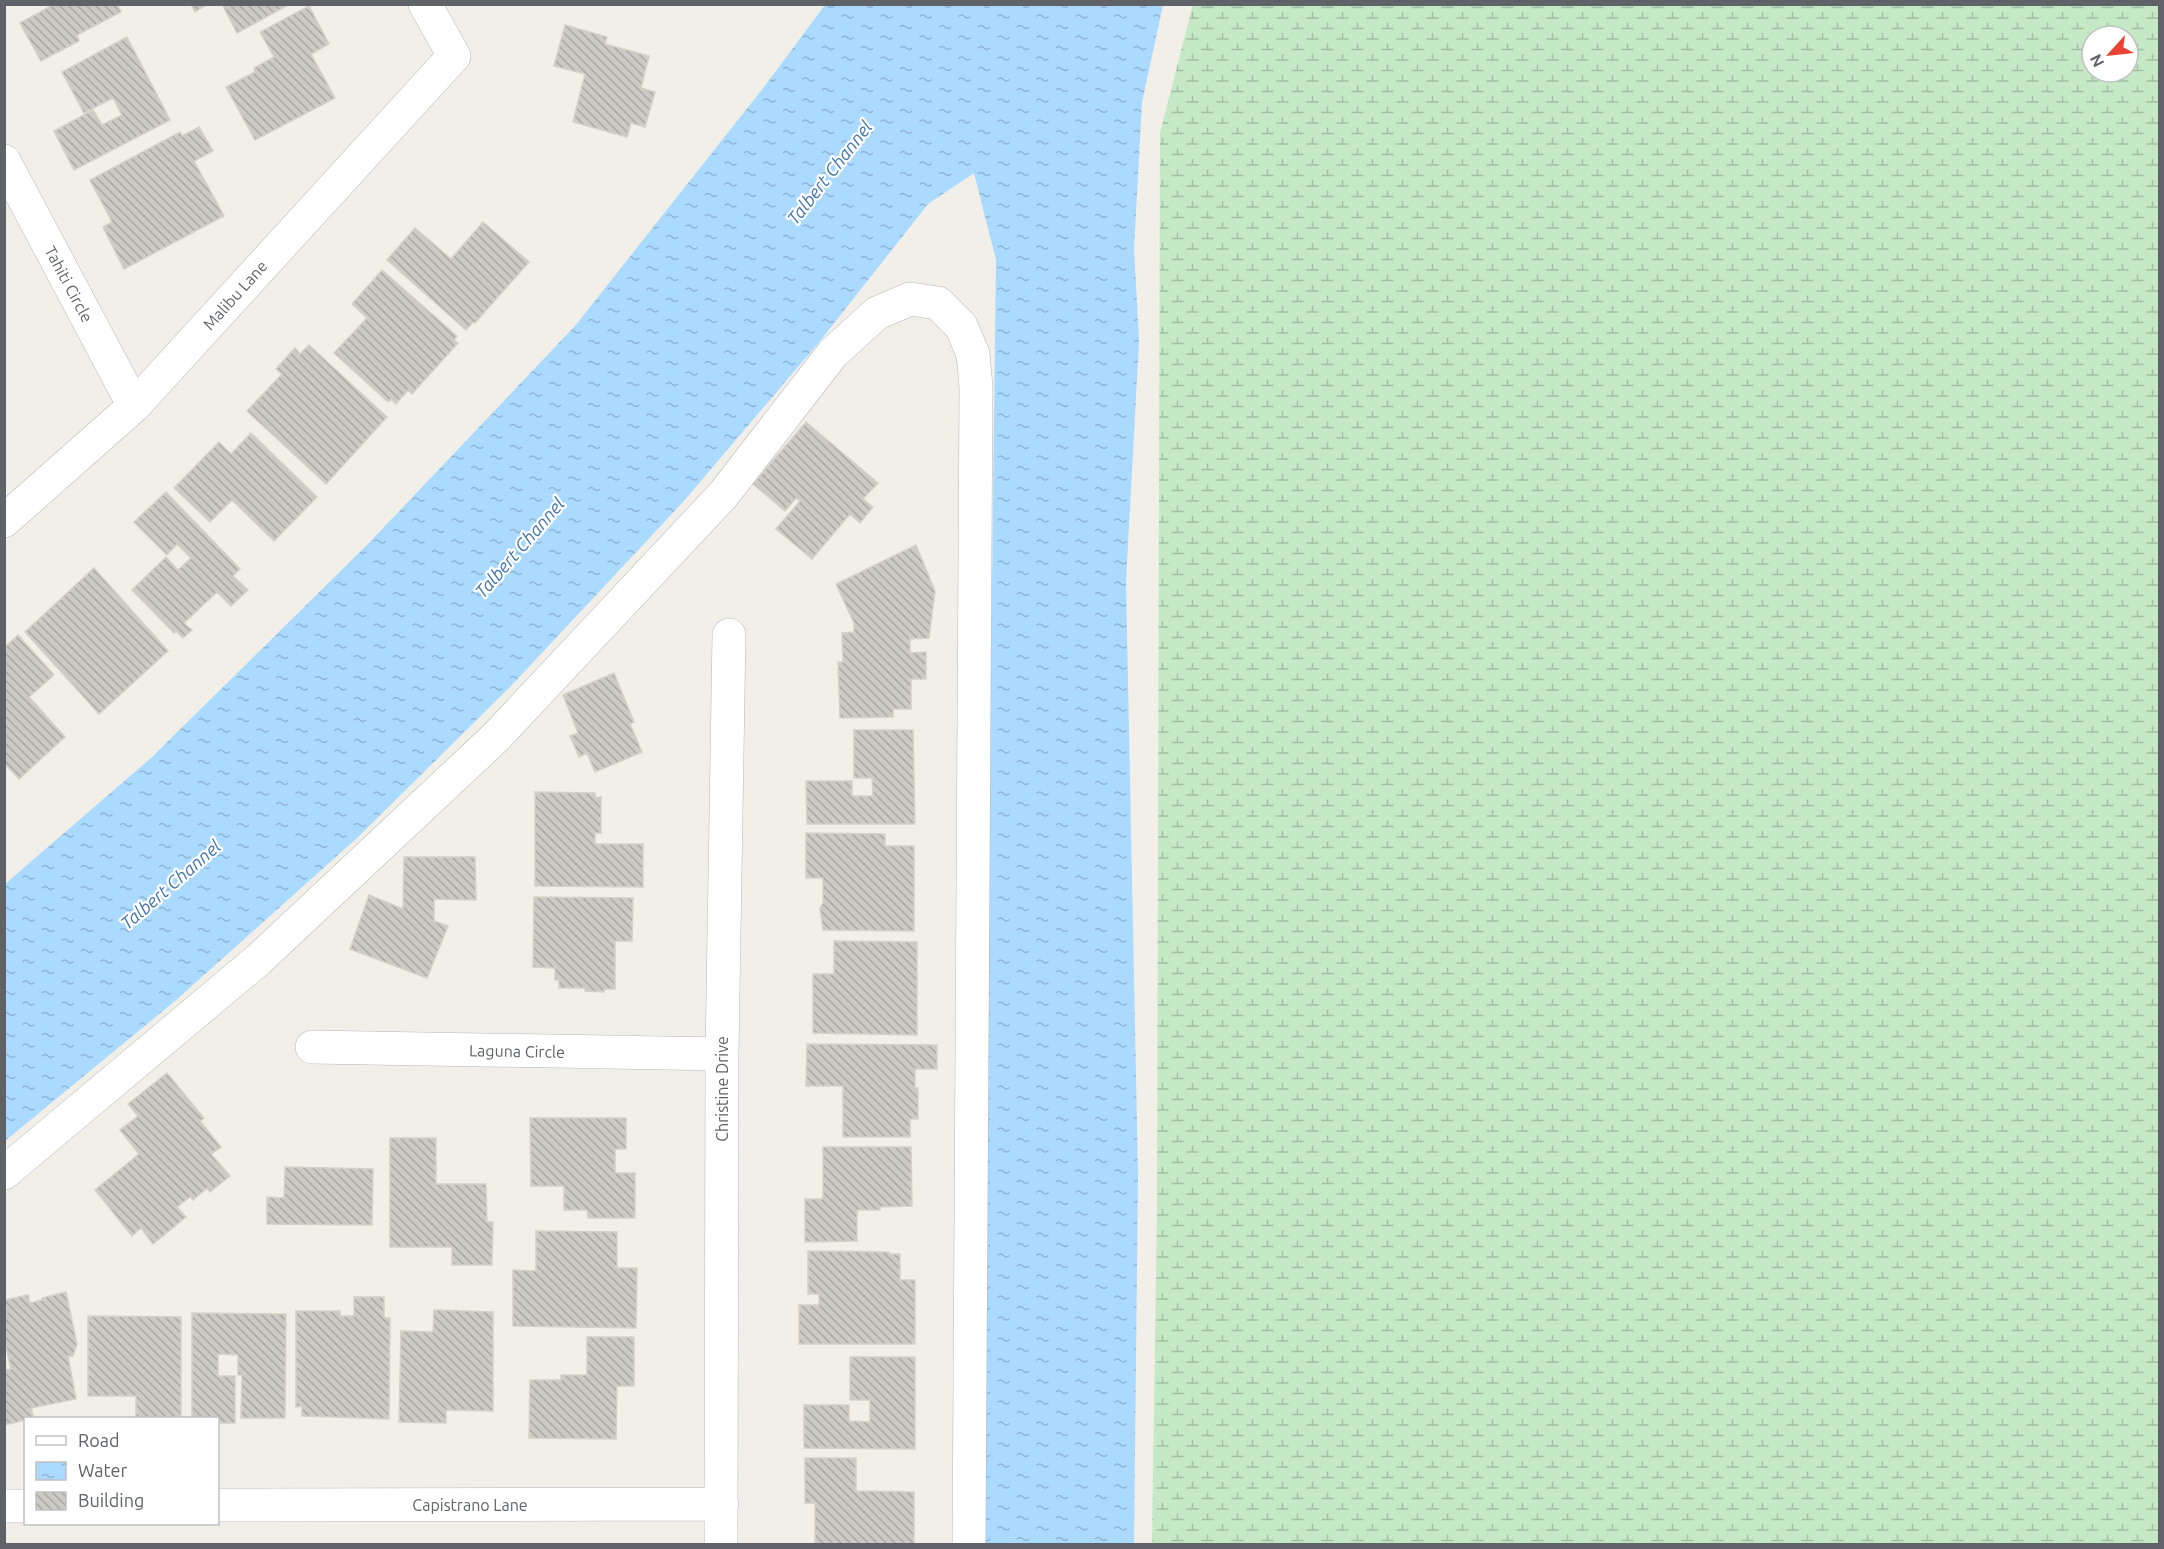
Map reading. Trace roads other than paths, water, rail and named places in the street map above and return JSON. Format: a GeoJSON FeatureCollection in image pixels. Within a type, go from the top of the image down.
{"type":"FeatureCollection","features":[{"type":"Feature","properties":{"kind":"street","name":"Malibu Lane"},"geometry":{"type":"LineString","coordinates":[[4,521],[134,406],[454,56],[425,4]]}},
{"type":"Feature","properties":{"kind":"street","name":"Tahiti Circle"},"geometry":{"type":"LineString","coordinates":[[4,161],[134,406]]}},
{"type":"Feature","properties":{"kind":"street"},"geometry":{"type":"LineString","coordinates":[[4,1173],[258,960],[495,738],[723,495],[833,352],[877,313],[910,299],[938,303],[961,326],[973,354],[976,387],[969,1545]]}},
{"type":"Feature","properties":{"kind":"street","name":"Christine Drive"},"geometry":{"type":"LineString","coordinates":[[721,1545],[722,1054],[729,634]]}},
{"type":"Feature","properties":{"kind":"street","name":"Laguna Circle"},"geometry":{"type":"LineString","coordinates":[[312,1047],[722,1054]]}},
{"type":"Feature","properties":{"kind":"street","name":"Capistrano Lane"},"geometry":{"type":"LineString","coordinates":[[219,1505],[722,1504]]}},
{"type":"Feature","properties":{"kind":"street"},"geometry":{"type":"LineString","coordinates":[[4,1506],[24,1506]]}},
{"type":"Feature","properties":{"kind":"water","name":"Talbert Channel"},"geometry":{"type":"Polygon","coordinates":[[[825,5],[1163,5],[1142,102],[1134,249],[1139,341],[1126,582],[1138,1176],[1134,1544],[985,1544],[989,829],[996,260],[974,173],[928,204],[820,341],[683,502],[511,686],[357,838],[175,1001],[5,1141],[5,884],[151,758],[368,544],[575,326],[764,87],[825,5]]]}}]}
